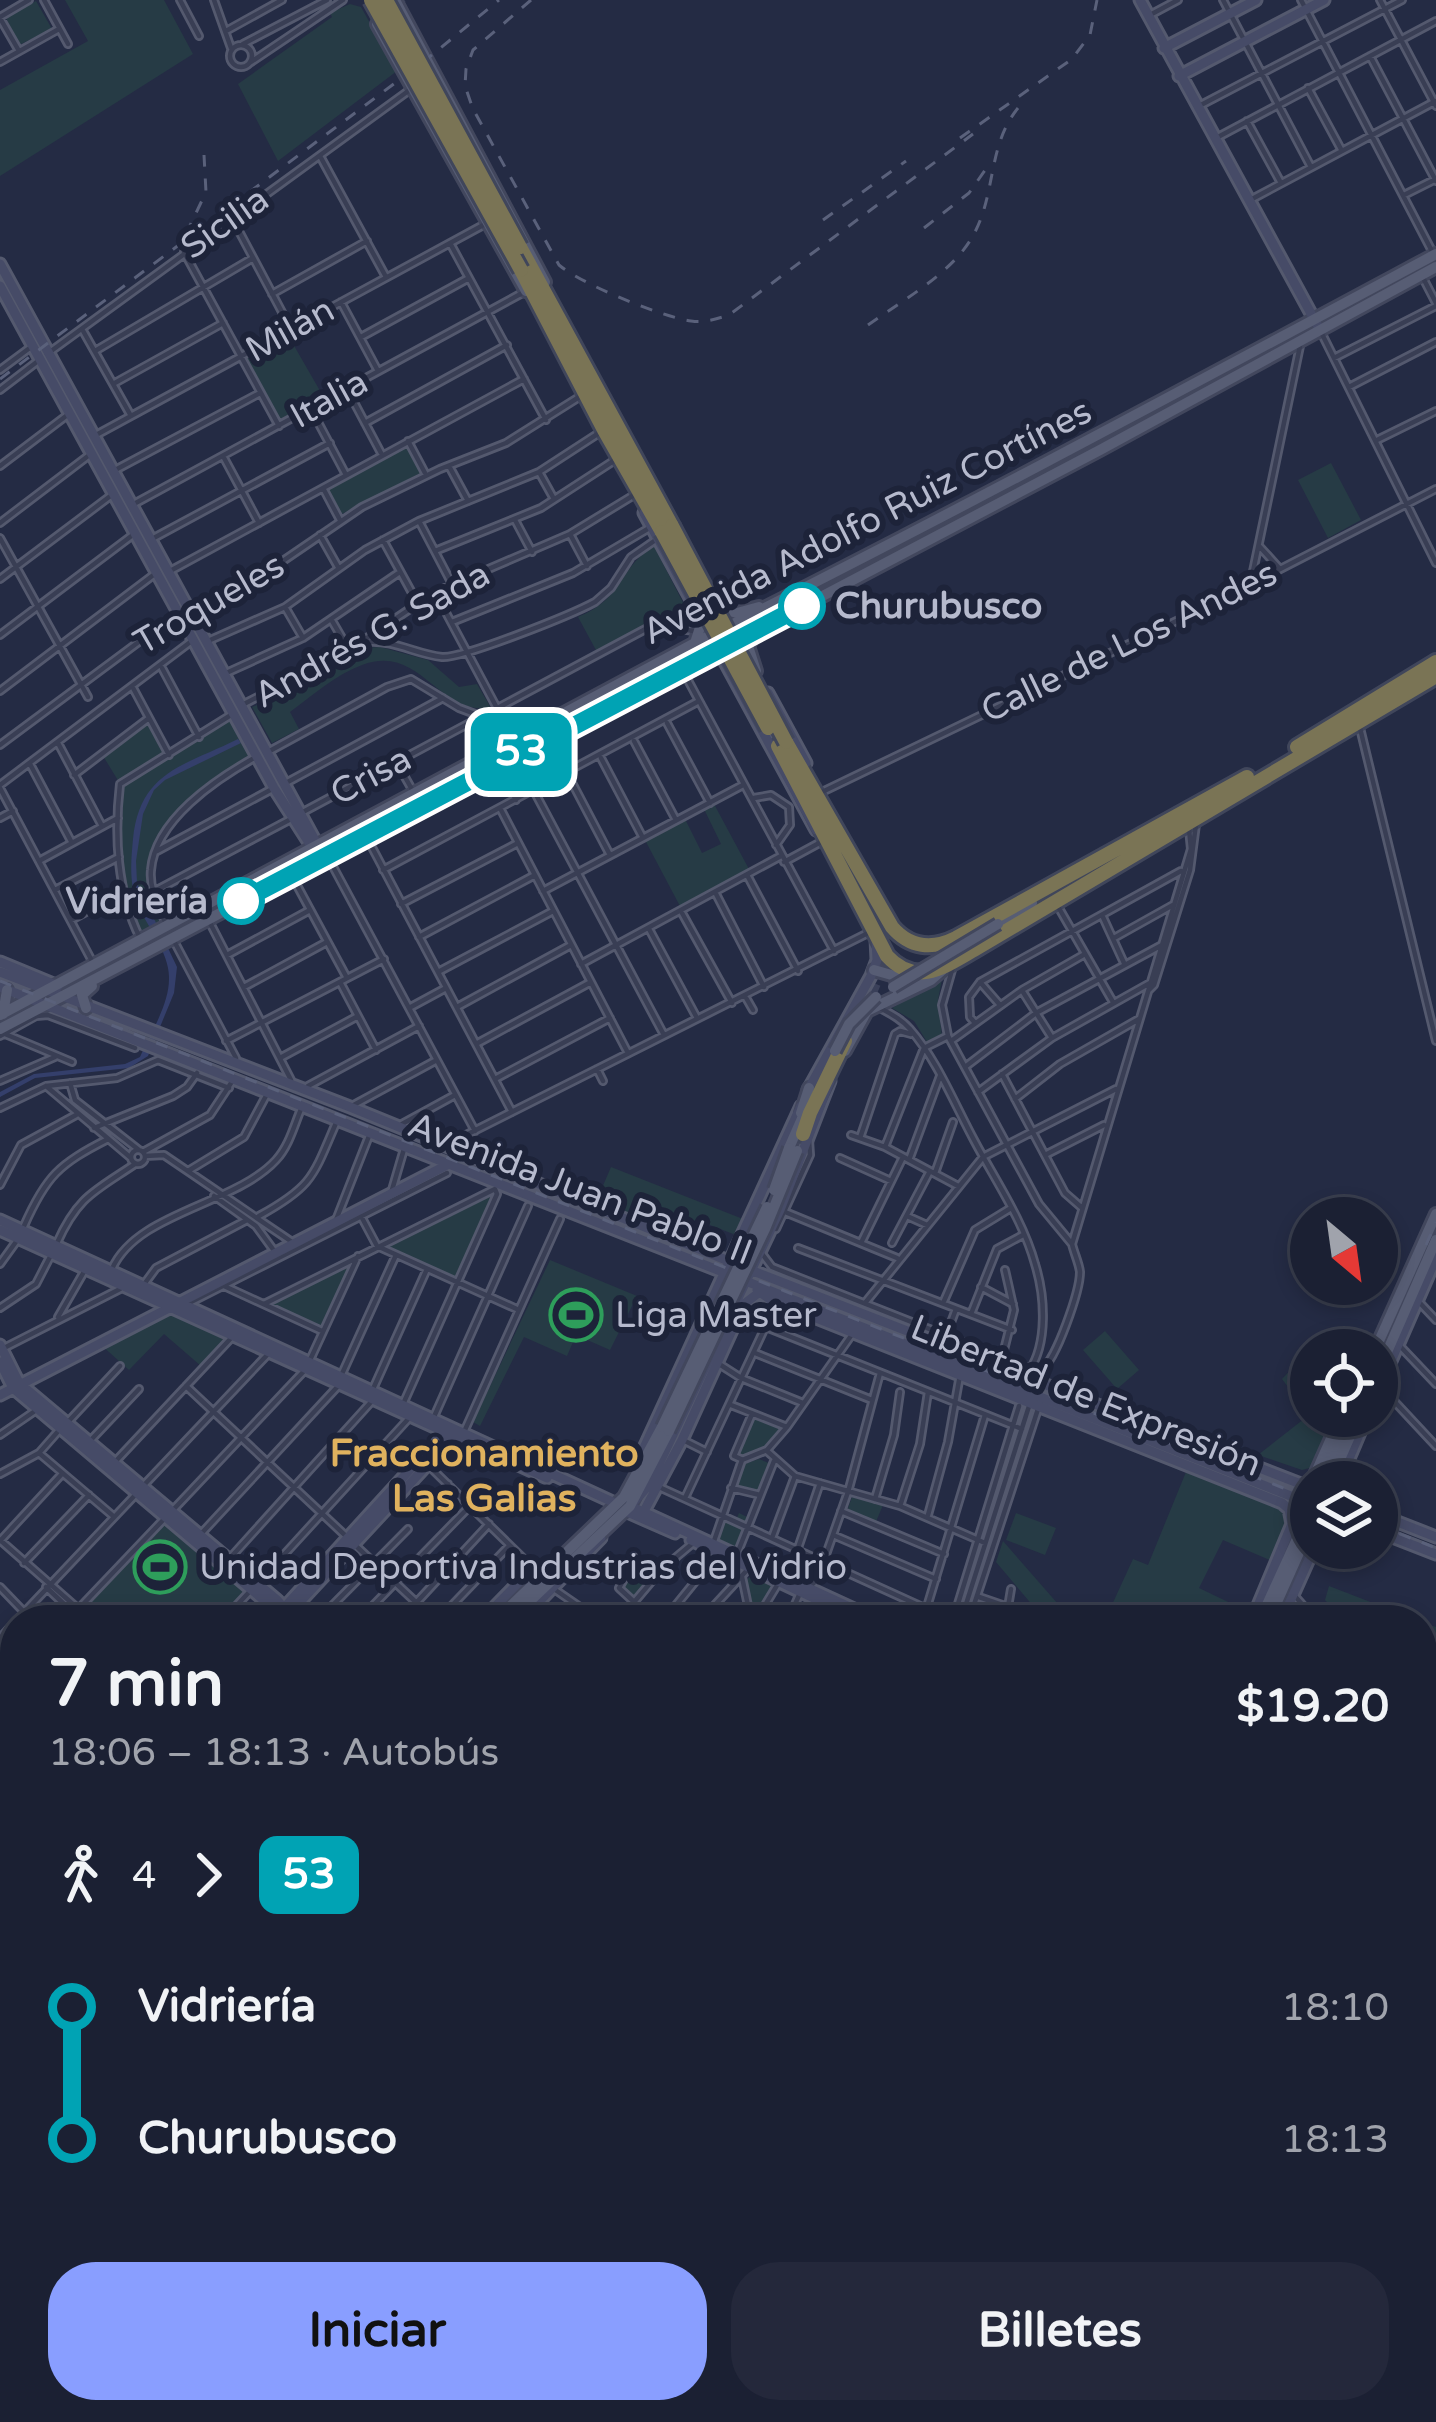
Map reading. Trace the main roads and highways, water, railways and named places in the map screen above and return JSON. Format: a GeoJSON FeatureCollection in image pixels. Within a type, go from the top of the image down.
{"type":"FeatureCollection","features":[{"type":"Feature","properties":{"kind":"highway"},"geometry":{"type":"LineString","coordinates":[[391,0],[520,248],[584,394],[627,460]]}},
{"type":"Feature","properties":{"kind":"highway"},"geometry":{"type":"LineString","coordinates":[[366,1],[520,270],[549,311],[661,531],[782,744],[874,933],[887,956],[910,973],[932,973],[953,962],[1436,670]]}},
{"type":"Feature","properties":{"kind":"highway"},"geometry":{"type":"LineString","coordinates":[[887,956],[890,945],[904,940],[924,946],[944,944],[1095,858],[1122,848],[1402,681],[1436,670]]}},
{"type":"Feature","properties":{"kind":"highway"},"geometry":{"type":"LineString","coordinates":[[1380,696],[1436,670]]}},
{"type":"Feature","properties":{"kind":"highway"},"geometry":{"type":"LineString","coordinates":[[1216,806],[1256,791],[1360,728],[1436,670]]}},
{"type":"Feature","properties":{"kind":"highway"},"geometry":{"type":"LineString","coordinates":[[782,744],[821,797],[846,849],[904,940]]}},
{"type":"Feature","properties":{"kind":"highway"},"geometry":{"type":"LineString","coordinates":[[821,797],[823,816],[871,906]]}},
{"type":"Feature","properties":{"kind":"highway"},"geometry":{"type":"LineString","coordinates":[[803,1133],[859,1015]]}},
{"type":"Feature","properties":{"kind":"main road"},"geometry":{"type":"LineString","coordinates":[[391,0],[537,261],[549,311]]}},
{"type":"Feature","properties":{"kind":"main road"},"geometry":{"type":"LineString","coordinates":[[366,1],[526,291],[549,311]]}},
{"type":"Feature","properties":{"kind":"main road"},"geometry":{"type":"LineString","coordinates":[[381,31],[396,32],[404,17]]}},
{"type":"Feature","properties":{"kind":"main road"},"geometry":{"type":"LineString","coordinates":[[394,57],[417,41]]}},
{"type":"Feature","properties":{"kind":"main road"},"geometry":{"type":"LineString","coordinates":[[412,91],[430,94],[439,79]]}},
{"type":"Feature","properties":{"kind":"main road"},"geometry":{"type":"LineString","coordinates":[[1317,325],[1422,275],[1436,258]]}},
{"type":"Feature","properties":{"kind":"main road"},"geometry":{"type":"LineString","coordinates":[[1317,325],[1436,258]]}},
{"type":"Feature","properties":{"kind":"main road","name":"Avenida Adolfo Ruiz Cortínes"},"geometry":{"type":"LineString","coordinates":[[321,853],[365,835],[761,628],[1301,340],[1317,325]]}},
{"type":"Feature","properties":{"kind":"main road","name":"Avenida Adolfo Ruiz Cortínes"},"geometry":{"type":"LineString","coordinates":[[321,853],[382,809],[701,633],[732,626],[1317,325]]}},
{"type":"Feature","properties":{"kind":"main road"},"geometry":{"type":"LineString","coordinates":[[722,609],[737,613],[758,608],[886,541],[929,525]]}},
{"type":"Feature","properties":{"kind":"main road"},"geometry":{"type":"LineString","coordinates":[[756,671],[748,646],[761,628]]}},
{"type":"Feature","properties":{"kind":"main road"},"geometry":{"type":"LineString","coordinates":[[803,1133],[835,1051],[868,1002],[1122,848]]}},
{"type":"Feature","properties":{"kind":"main road"},"geometry":{"type":"LineString","coordinates":[[2,1033],[95,966],[141,941],[207,919],[321,853]]}},
{"type":"Feature","properties":{"kind":"main road"},"geometry":{"type":"LineString","coordinates":[[86,1008],[82,999],[86,991],[170,932],[321,853]]}},
{"type":"Feature","properties":{"kind":"main road"},"geometry":{"type":"LineString","coordinates":[[526,1605],[630,1507],[793,1149],[862,1016],[938,976],[953,962]]}},
{"type":"Feature","properties":{"kind":"main road"},"geometry":{"type":"LineString","coordinates":[[3,989],[2,1011],[122,964]]}},
{"type":"Feature","properties":{"kind":"main road"},"geometry":{"type":"LineString","coordinates":[[874,970],[888,971],[898,979],[900,988],[893,1000]]}},
{"type":"Feature","properties":{"kind":"main road"},"geometry":{"type":"LineString","coordinates":[[803,1133],[809,1088]]}},
{"type":"Feature","properties":{"kind":"main road"},"geometry":{"type":"LineString","coordinates":[[1390,1329],[1436,1214]]}},
{"type":"Feature","properties":{"kind":"main road"},"geometry":{"type":"LineString","coordinates":[[1394,1329],[1419,1287],[1436,1240]]}},
{"type":"Feature","properties":{"kind":"main road"},"geometry":{"type":"LineString","coordinates":[[630,1507],[633,1484],[665,1429]]}},
{"type":"Feature","properties":{"kind":"main road"},"geometry":{"type":"LineString","coordinates":[[510,1605],[607,1515],[630,1507]]}},
{"type":"Feature","properties":{"kind":"main road"},"geometry":{"type":"LineString","coordinates":[[1274,1605],[1290,1563]]}},
{"type":"Feature","properties":{"kind":"main road"},"geometry":{"type":"LineString","coordinates":[[1275,1605],[1292,1569]]}},
{"type":"Feature","properties":{"kind":"water"},"geometry":{"type":"Polygon","coordinates":[[[238,739],[241,743],[165,780],[154,790],[143,814],[137,883],[177,967],[174,993],[148,1056],[129,1068],[35,1078],[0,1097],[0,1092],[34,1074],[125,1064],[140,1057],[162,1009],[169,979],[166,960],[133,887],[137,816],[145,798],[168,774],[238,739]]]}},
{"type":"Feature","properties":{"kind":"tunnel"},"geometry":{"type":"LineString","coordinates":[[859,1015],[881,961],[881,936],[870,906]]}},
{"type":"Feature","properties":{"kind":"railway"},"geometry":{"type":"LineString","coordinates":[[0,379],[499,0]]}},
{"type":"Feature","properties":{"kind":"railway"},"geometry":{"type":"LineString","coordinates":[[531,0],[473,50],[465,86],[473,109],[559,265],[603,290],[661,313],[696,321],[729,315],[973,134]]}},
{"type":"Feature","properties":{"kind":"railway"},"geometry":{"type":"LineString","coordinates":[[960,138],[1072,59],[1090,35],[1097,0]]}},
{"type":"Feature","properties":{"kind":"railway"},"geometry":{"type":"LineString","coordinates":[[868,325],[927,284],[966,246],[982,216],[1002,137],[1018,108]]}},
{"type":"Feature","properties":{"kind":"railway"},"geometry":{"type":"LineString","coordinates":[[186,234],[206,192],[204,155]]}},
{"type":"Feature","properties":{"kind":"railway"},"geometry":{"type":"LineString","coordinates":[[823,220],[906,161]]}},
{"type":"Feature","properties":{"kind":"railway"},"geometry":{"type":"LineString","coordinates":[[924,228],[969,193],[988,166]]}},
{"type":"Feature","properties":{"kind":"railway"},"geometry":{"type":"LineString","coordinates":[[0,981],[1290,1491]]}},
{"type":"Feature","properties":{"kind":"railway"},"geometry":{"type":"LineString","coordinates":[[1426,1245],[1436,1222]]}},
{"type":"Feature","properties":{"kind":"railway"},"geometry":{"type":"LineString","coordinates":[[1398,1533],[1436,1548]]}},
{"type":"Feature","properties":{"kind":"place","name":"Churubusco"},"geometry":{"type":"Point","coordinates":[802,606]}},
{"type":"Feature","properties":{"kind":"place","name":"Vidriería"},"geometry":{"type":"Point","coordinates":[241,901]}},
{"type":"Feature","properties":{"kind":"place","name":"Liga Master"},"geometry":{"type":"Point","coordinates":[576,1315]}},
{"type":"Feature","properties":{"kind":"place","name":"Unidad Deportiva Industrias del Vidrio"},"geometry":{"type":"Point","coordinates":[160,1567]}},
{"type":"Feature","properties":{"kind":"district","name":"Fraccionamiento Las Galias"},"geometry":{"type":"Point","coordinates":[484,1476]}}]}
